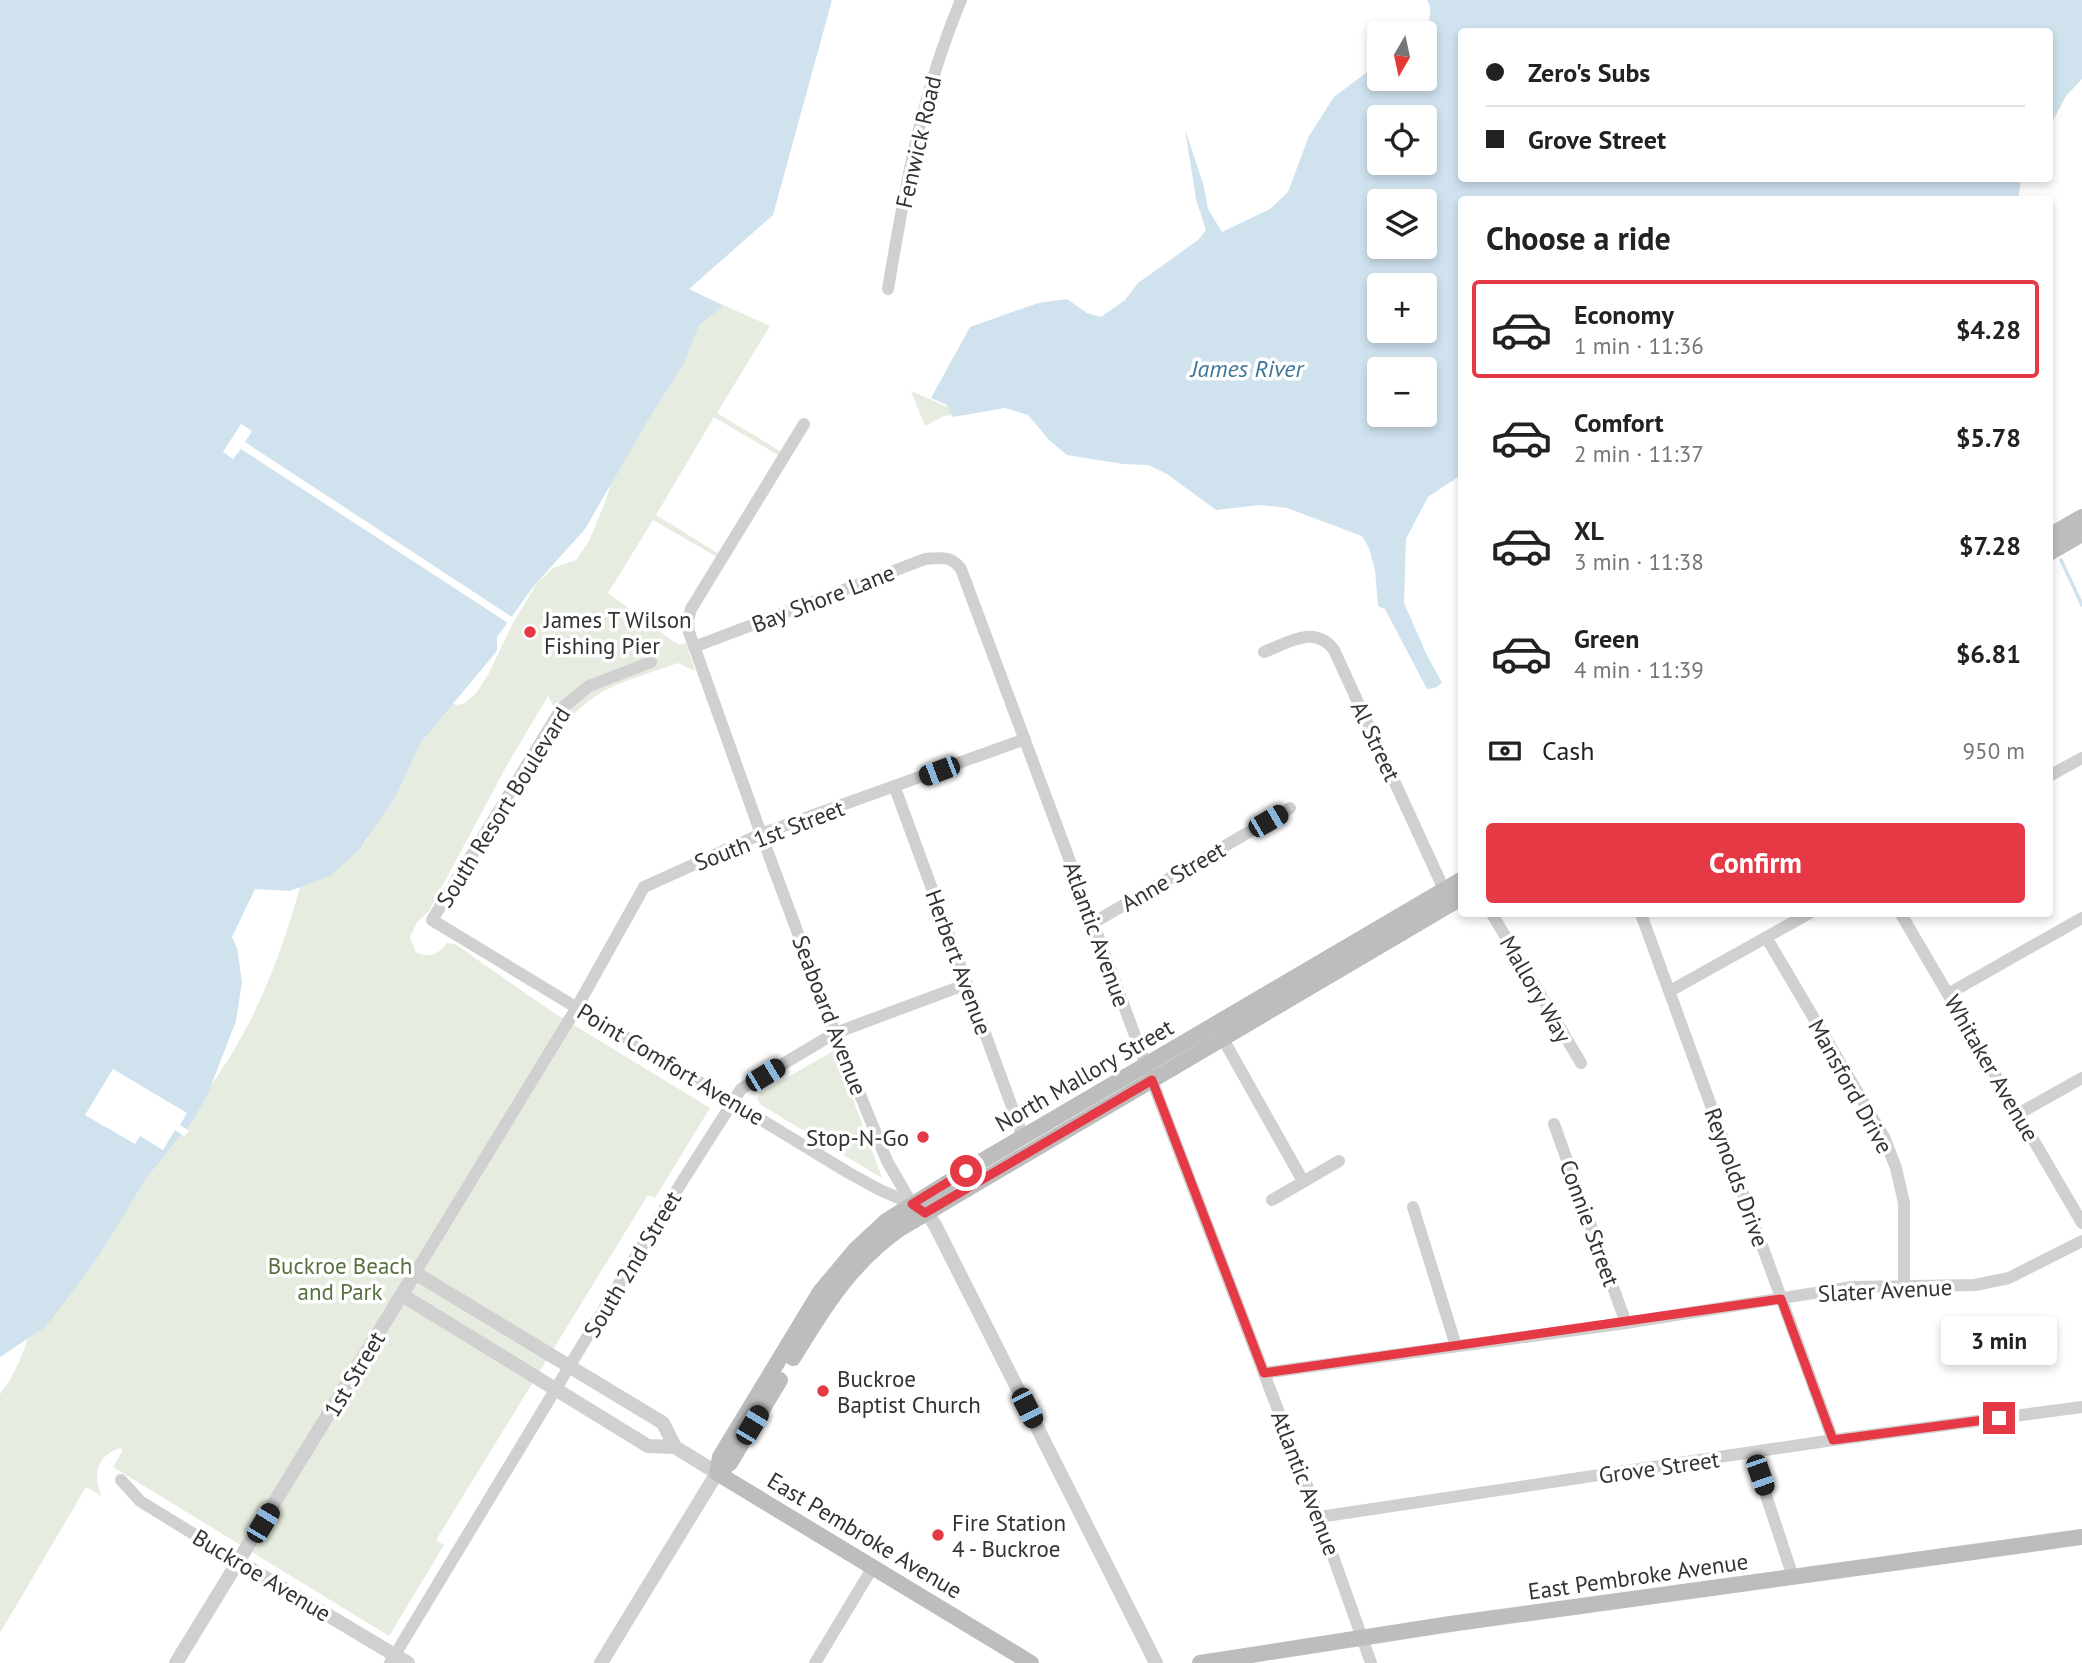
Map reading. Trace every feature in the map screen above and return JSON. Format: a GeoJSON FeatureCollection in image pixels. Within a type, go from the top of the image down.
{"type":"FeatureCollection","features":[{"type":"Feature","properties":{"kind":"main road"},"geometry":{"type":"LineString","coordinates":[[2053,534],[2082,517]]}},
{"type":"Feature","properties":{"kind":"main road"},"geometry":{"type":"LineString","coordinates":[[2053,551],[2082,534]]}},
{"type":"Feature","properties":{"kind":"main road","name":"North Mallory Street"},"geometry":{"type":"LineString","coordinates":[[717,1473],[730,1463],[834,1292],[874,1248],[901,1228],[919,1208],[1023,1137],[1223,1039],[1452,897]]}},
{"type":"Feature","properties":{"kind":"main road","name":"North Mallory Street"},"geometry":{"type":"LineString","coordinates":[[919,1208],[1452,897]]}},
{"type":"Feature","properties":{"kind":"main road","name":"East Pembroke Avenue"},"geometry":{"type":"LineString","coordinates":[[717,1473],[1029,1662]]}},
{"type":"Feature","properties":{"kind":"main road","name":"East Pembroke Avenue"},"geometry":{"type":"LineString","coordinates":[[1200,1663],[1463,1623],[2082,1537]]}},
{"type":"Feature","properties":{"kind":"street","name":"Fenwick Road"},"geometry":{"type":"LineString","coordinates":[[888,289],[907,173],[922,110],[941,48],[961,0]]}},
{"type":"Feature","properties":{"kind":"street","name":"Seaboard Avenue"},"geometry":{"type":"LineString","coordinates":[[804,424],[691,609],[688,627],[835,1033],[887,1161],[919,1208],[936,1227],[1156,1663]]}},
{"type":"Feature","properties":{"kind":"street","name":"Bay Shore Lane"},"geometry":{"type":"LineString","coordinates":[[694,647],[925,559],[953,560]]}},
{"type":"Feature","properties":{"kind":"street","name":"Atlantic Avenue"},"geometry":{"type":"LineString","coordinates":[[953,560],[961,569],[975,605],[1149,1073],[1319,1517],[1371,1663]]}},
{"type":"Feature","properties":{"kind":"street","name":"Al Street"},"geometry":{"type":"LineString","coordinates":[[1264,652],[1309,635],[1328,642],[1452,897]]}},
{"type":"Feature","properties":{"kind":"street","name":"South Resort Boulevard"},"geometry":{"type":"LineString","coordinates":[[432,920],[561,709],[589,686],[651,662]]}},
{"type":"Feature","properties":{"kind":"street","name":"South 1st Street"},"geometry":{"type":"LineString","coordinates":[[576,1007],[644,887],[761,834],[1025,739]]}},
{"type":"Feature","properties":{"kind":"street"},"geometry":{"type":"LineString","coordinates":[[2053,774],[2082,758]]}},
{"type":"Feature","properties":{"kind":"street","name":"Herbert Avenue"},"geometry":{"type":"LineString","coordinates":[[895,788],[1023,1137]]}},
{"type":"Feature","properties":{"kind":"street","name":"Anne Street"},"geometry":{"type":"LineString","coordinates":[[1093,923],[1290,808]]}},
{"type":"Feature","properties":{"kind":"street","name":"Mallory Way"},"geometry":{"type":"LineString","coordinates":[[1494,917],[1581,1063]]}},
{"type":"Feature","properties":{"kind":"street","name":"Reynolds Drive"},"geometry":{"type":"LineString","coordinates":[[1643,917],[1833,1440]]}},
{"type":"Feature","properties":{"kind":"street"},"geometry":{"type":"LineString","coordinates":[[1670,991],[1803,917]]}},
{"type":"Feature","properties":{"kind":"street","name":"Whitaker Avenue"},"geometry":{"type":"LineString","coordinates":[[1903,917],[2082,1223]]}},
{"type":"Feature","properties":{"kind":"street"},"geometry":{"type":"LineString","coordinates":[[1948,994],[2082,918]]}},
{"type":"Feature","properties":{"kind":"street","name":"Point Comfort Avenue"},"geometry":{"type":"LineString","coordinates":[[432,920],[878,1189],[919,1208]]}},
{"type":"Feature","properties":{"kind":"street","name":"Mansford Drive"},"geometry":{"type":"LineString","coordinates":[[1766,937],[1884,1137],[1896,1168],[1904,1203],[1904,1286]]}},
{"type":"Feature","properties":{"kind":"street","name":"South 2nd Street"},"geometry":{"type":"LineString","coordinates":[[392,1659],[741,1089],[835,1033],[967,984]]}},
{"type":"Feature","properties":{"kind":"street","name":"1st Street"},"geometry":{"type":"LineString","coordinates":[[176,1663],[576,1007]]}},
{"type":"Feature","properties":{"kind":"street"},"geometry":{"type":"LineString","coordinates":[[1223,1039],[1303,1181]]}},
{"type":"Feature","properties":{"kind":"street"},"geometry":{"type":"LineString","coordinates":[[2018,1114],[2082,1078]]}},
{"type":"Feature","properties":{"kind":"street","name":"Connie Street"},"geometry":{"type":"LineString","coordinates":[[1554,1124],[1626,1323]]}},
{"type":"Feature","properties":{"kind":"street"},"geometry":{"type":"LineString","coordinates":[[1272,1200],[1339,1161]]}},
{"type":"Feature","properties":{"kind":"street"},"geometry":{"type":"LineString","coordinates":[[1413,1207],[1456,1346]]}},
{"type":"Feature","properties":{"kind":"street","name":"Slater Avenue"},"geometry":{"type":"LineString","coordinates":[[1264,1373],[1626,1323],[1852,1287],[1975,1286],[1993,1283],[2025,1271],[2082,1241]]}},
{"type":"Feature","properties":{"kind":"street","name":"East Pembroke Avenue"},"geometry":{"type":"LineString","coordinates":[[415,1273],[663,1423],[676,1447],[717,1473]]}},
{"type":"Feature","properties":{"kind":"street","name":"East Pembroke Avenue"},"geometry":{"type":"LineString","coordinates":[[402,1295],[648,1446],[676,1447]]}},
{"type":"Feature","properties":{"kind":"street","name":"Grove Street"},"geometry":{"type":"LineString","coordinates":[[1319,1517],[1833,1440],[2082,1407]]}},
{"type":"Feature","properties":{"kind":"street"},"geometry":{"type":"LineString","coordinates":[[1752,1453],[1793,1577]]}},
{"type":"Feature","properties":{"kind":"street","name":"North Mallory Street"},"geometry":{"type":"LineString","coordinates":[[601,1663],[717,1473]]}},
{"type":"Feature","properties":{"kind":"street","name":"Buckroe Avenue"},"geometry":{"type":"LineString","coordinates":[[121,1480],[141,1501],[392,1659],[408,1663]]}},
{"type":"Feature","properties":{"kind":"street"},"geometry":{"type":"LineString","coordinates":[[815,1663],[873,1567]]}},
{"type":"Feature","properties":{"kind":"green space","name":"Buckroe Beach and Park"},"geometry":{"type":"Polygon","coordinates":[[[688,289],[770,326],[717,413],[785,454],[783,458],[714,417],[656,515],[724,557],[722,560],[653,520],[608,593],[671,640],[680,645],[686,643],[695,671],[678,663],[615,686],[588,701],[564,726],[548,696],[507,765],[429,911],[417,922],[410,937],[416,952],[425,955],[437,953],[447,943],[455,944],[551,1011],[710,1108],[655,1198],[648,1195],[436,1540],[444,1545],[389,1636],[113,1467],[123,1450],[120,1448],[106,1456],[98,1468],[97,1481],[102,1496],[86,1487],[0,1633],[0,1394],[20,1360],[42,1296],[66,1263],[185,1120],[228,1060],[254,1014],[275,964],[306,863],[353,852],[366,842],[441,700],[457,705],[465,703],[477,692],[537,583],[553,568],[576,560],[589,541],[607,497],[620,453],[688,289]]]}},
{"type":"Feature","properties":{"kind":"green space"},"geometry":{"type":"Polygon","coordinates":[[[911,391],[964,414],[944,416],[925,426],[911,391]]]}},
{"type":"Feature","properties":{"kind":"green space"},"geometry":{"type":"Polygon","coordinates":[[[835,1050],[882,1178],[761,1105],[757,1099],[760,1093],[835,1050]]]}},
{"type":"Feature","properties":{"kind":"water"},"geometry":{"type":"Polygon","coordinates":[[[0,0],[832,0],[773,215],[689,289],[723,306],[699,325],[684,363],[585,529],[533,587],[497,637],[497,651],[421,742],[394,799],[360,849],[330,876],[290,891],[255,889],[232,937],[237,948],[242,982],[236,1021],[207,1096],[193,1120],[147,1177],[101,1252],[45,1327],[0,1357],[0,0]]]}},
{"type":"Feature","properties":{"kind":"water","name":"James River"},"geometry":{"type":"Polygon","coordinates":[[[1427,0],[2082,0],[2082,79],[2066,96],[2053,120],[2053,28],[1458,28],[1458,182],[2021,182],[2019,196],[1458,196],[1458,477],[1428,497],[1406,539],[1404,603],[1442,683],[1427,689],[1385,609],[1378,606],[1375,570],[1369,548],[1362,536],[1287,508],[1260,505],[1216,510],[1167,474],[1148,465],[1067,455],[1050,441],[1028,415],[1005,408],[953,417],[947,405],[931,398],[970,327],[1038,303],[1067,299],[1087,313],[1101,317],[1125,300],[1138,283],[1198,240],[1206,230],[1196,199],[1185,129],[1204,187],[1208,209],[1222,232],[1270,209],[1288,192],[1309,136],[1334,97],[1367,72],[1367,91],[1437,91],[1437,21],[1428,21],[1427,0]]]}},
{"type":"Feature","properties":{"kind":"pier"},"geometry":{"type":"Polygon","coordinates":[[[241,424],[252,431],[245,442],[515,619],[511,625],[241,449],[233,459],[223,452],[241,424]]]}},
{"type":"Feature","properties":{"kind":"pier"},"geometry":{"type":"Polygon","coordinates":[[[113,1069],[187,1113],[180,1125],[189,1131],[184,1136],[175,1130],[163,1150],[140,1136],[135,1144],[85,1115],[113,1069]]]}},
{"type":"Feature","properties":{"kind":"waterway"},"geometry":{"type":"LineString","coordinates":[[2061,560],[2082,605]]}},
{"type":"Feature","properties":{"kind":"place","name":"James T Wilson Fishing Pier"},"geometry":{"type":"Point","coordinates":[530,632]}},
{"type":"Feature","properties":{"kind":"place","name":"Stop-N-Go"},"geometry":{"type":"Point","coordinates":[923,1137]}},
{"type":"Feature","properties":{"kind":"place","name":"Buckroe Baptist Church"},"geometry":{"type":"Point","coordinates":[823,1391]}},
{"type":"Feature","properties":{"kind":"place","name":"Fire Station 4 - Buckroe"},"geometry":{"type":"Point","coordinates":[938,1535]}},
{"type":"Feature","properties":{"kind":"route"},"geometry":{"type":"LineString","coordinates":[[966,1171],[912,1204],[925,1213],[1152,1080],[1264,1373],[1781,1299],[1833,1440],[1999,1418]]}}]}
